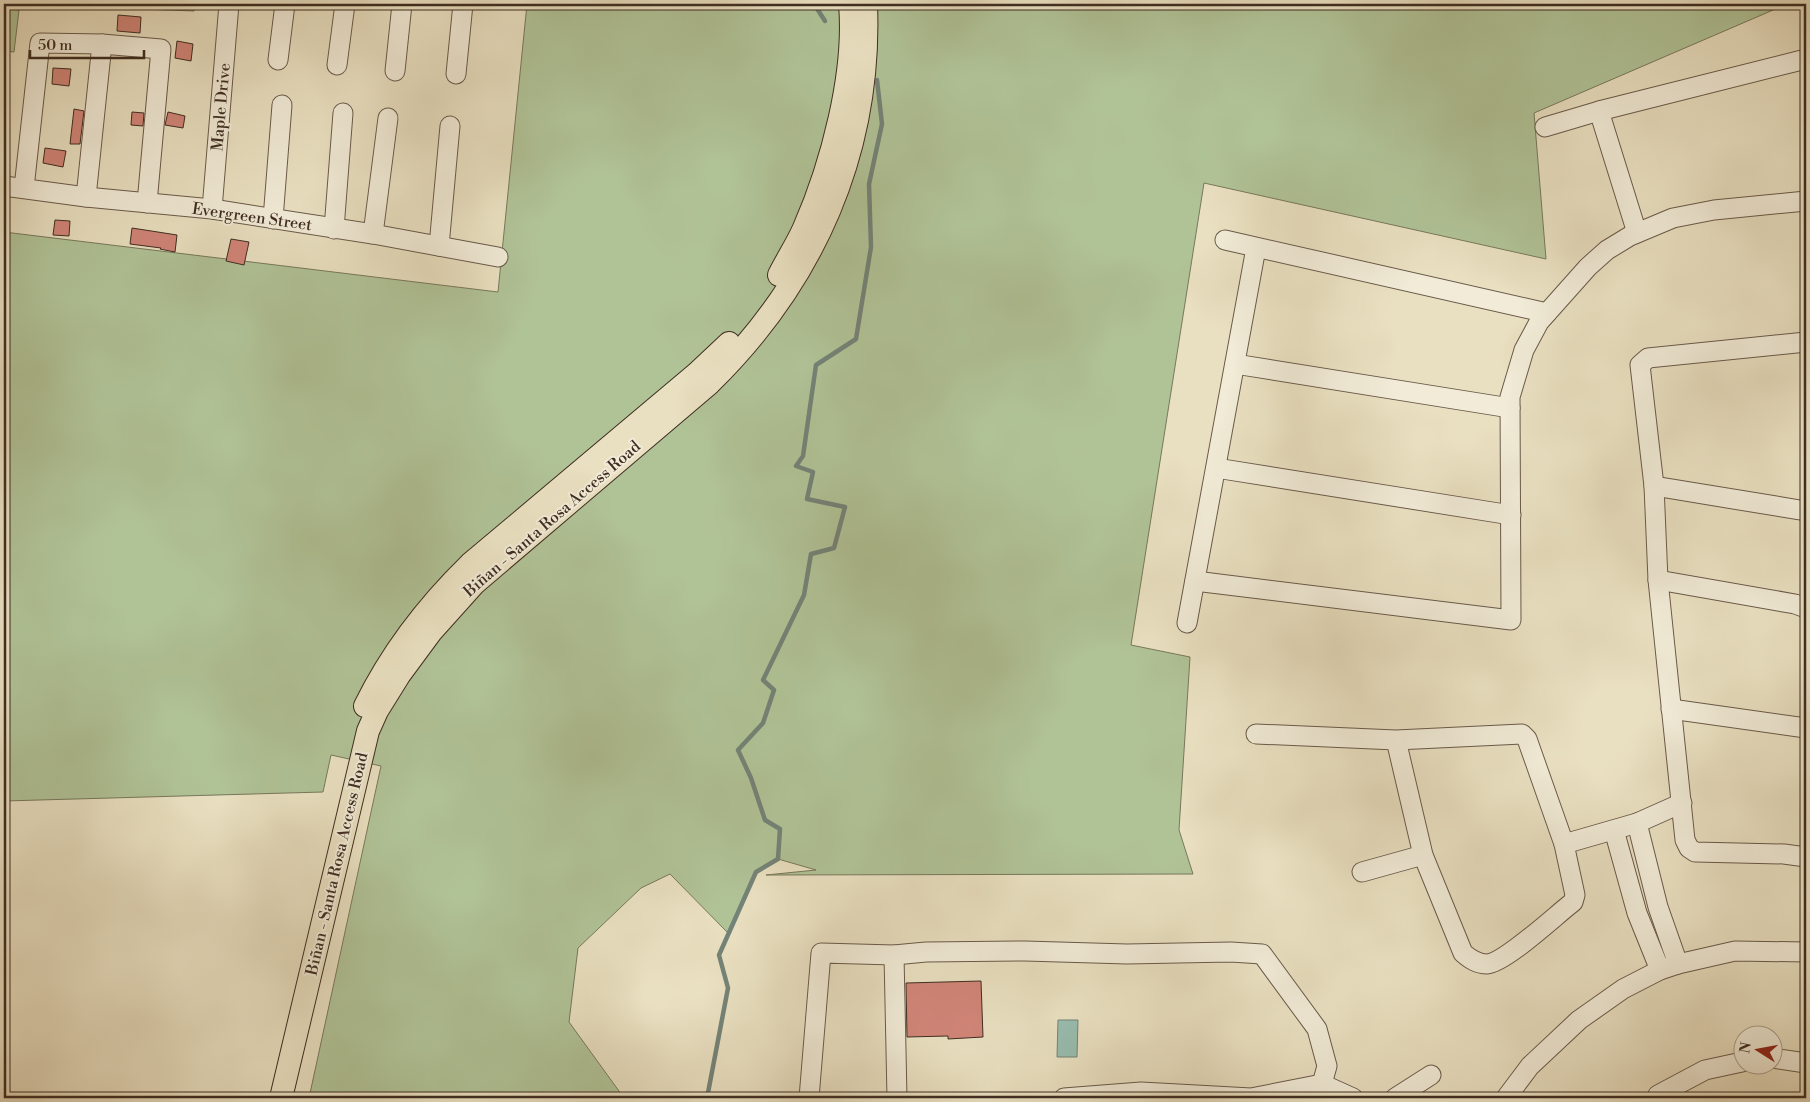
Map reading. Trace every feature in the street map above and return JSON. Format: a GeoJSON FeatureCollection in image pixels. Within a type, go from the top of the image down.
{"type":"FeatureCollection","features":[{"type":"Feature","properties":{"kind":"main road","name":"Biñan - Santa Rosa Access Road"},"geometry":{"type":"LineString","coordinates":[[265,1098],[362,729],[379,678],[422,616],[470,564],[701,380],[774,283],[804,228],[822,179],[840,118],[858,7]]}},
{"type":"Feature","properties":{"kind":"main road","name":"Biñan - Santa Rosa Access Road"},"geometry":{"type":"LineString","coordinates":[[280,1098],[362,729]]}},
{"type":"Feature","properties":{"kind":"street","name":"Maple Drive"},"geometry":{"type":"LineString","coordinates":[[212,209],[229,4]]}},
{"type":"Feature","properties":{"kind":"street"},"geometry":{"type":"LineString","coordinates":[[278,60],[285,4]]}},
{"type":"Feature","properties":{"kind":"street"},"geometry":{"type":"LineString","coordinates":[[337,65],[345,4]]}},
{"type":"Feature","properties":{"kind":"street"},"geometry":{"type":"LineString","coordinates":[[395,71],[402,4]]}},
{"type":"Feature","properties":{"kind":"street"},"geometry":{"type":"LineString","coordinates":[[456,74],[463,4]]}},
{"type":"Feature","properties":{"kind":"street"},"geometry":{"type":"LineString","coordinates":[[24,188],[40,43],[102,44],[161,49],[147,204]]}},
{"type":"Feature","properties":{"kind":"street"},"geometry":{"type":"LineString","coordinates":[[86,197],[102,44]]}},
{"type":"Feature","properties":{"kind":"street"},"geometry":{"type":"LineString","coordinates":[[1545,127],[1599,111],[1806,59]]}},
{"type":"Feature","properties":{"kind":"street"},"geometry":{"type":"LineString","coordinates":[[273,219],[282,105]]}},
{"type":"Feature","properties":{"kind":"street"},"geometry":{"type":"LineString","coordinates":[[1599,111],[1636,233]]}},
{"type":"Feature","properties":{"kind":"street"},"geometry":{"type":"LineString","coordinates":[[334,230],[343,113]]}},
{"type":"Feature","properties":{"kind":"street"},"geometry":{"type":"LineString","coordinates":[[373,234],[388,118]]}},
{"type":"Feature","properties":{"kind":"street"},"geometry":{"type":"LineString","coordinates":[[439,246],[450,126]]}},
{"type":"Feature","properties":{"kind":"street","name":"Evergreen Street"},"geometry":{"type":"LineString","coordinates":[[4,186],[147,204],[212,209],[334,230],[373,234],[498,257]]}},
{"type":"Feature","properties":{"kind":"street"},"geometry":{"type":"LineString","coordinates":[[1195,581],[1511,620],[1510,397],[1524,350],[1539,322],[1568,287],[1607,250],[1636,233],[1673,218],[1706,212],[1806,201]]}},
{"type":"Feature","properties":{"kind":"street"},"geometry":{"type":"LineString","coordinates":[[1225,240],[1547,313]]}},
{"type":"Feature","properties":{"kind":"street"},"geometry":{"type":"LineString","coordinates":[[1187,623],[1256,248]]}},
{"type":"Feature","properties":{"kind":"street"},"geometry":{"type":"LineString","coordinates":[[1806,342],[1648,358],[1640,364],[1654,486],[1658,580],[1685,840],[1689,848],[1695,852],[1784,854],[1806,857]]}},
{"type":"Feature","properties":{"kind":"street"},"geometry":{"type":"LineString","coordinates":[[1235,364],[1510,408]]}},
{"type":"Feature","properties":{"kind":"street"},"geometry":{"type":"LineString","coordinates":[[1216,468],[1511,515]]}},
{"type":"Feature","properties":{"kind":"street"},"geometry":{"type":"LineString","coordinates":[[1654,486],[1806,512]]}},
{"type":"Feature","properties":{"kind":"street"},"geometry":{"type":"LineString","coordinates":[[1658,580],[1795,604],[1806,608]]}},
{"type":"Feature","properties":{"kind":"street"},"geometry":{"type":"LineString","coordinates":[[1672,708],[1806,728]]}},
{"type":"Feature","properties":{"kind":"street"},"geometry":{"type":"LineString","coordinates":[[1256,734],[1396,740],[1522,734],[1526,739],[1564,844],[1575,895],[1573,902],[1503,958],[1488,964],[1474,962],[1463,953],[1423,855],[1396,740]]}},
{"type":"Feature","properties":{"kind":"street"},"geometry":{"type":"LineString","coordinates":[[1564,844],[1637,824],[1682,803]]}},
{"type":"Feature","properties":{"kind":"street"},"geometry":{"type":"LineString","coordinates":[[1637,824],[1658,907],[1678,964]]}},
{"type":"Feature","properties":{"kind":"street"},"geometry":{"type":"LineString","coordinates":[[1614,830],[1637,913],[1660,970]]}},
{"type":"Feature","properties":{"kind":"street"},"geometry":{"type":"LineString","coordinates":[[1362,872],[1423,855]]}},
{"type":"Feature","properties":{"kind":"street"},"geometry":{"type":"LineString","coordinates":[[809,1098],[821,953],[894,955],[926,952],[1006,951],[1127,954],[1231,952],[1262,954],[1317,1029],[1327,1066],[1322,1084]]}},
{"type":"Feature","properties":{"kind":"street"},"geometry":{"type":"LineString","coordinates":[[1506,1098],[1530,1066],[1579,1020],[1623,989],[1660,970],[1735,951],[1806,952]]}},
{"type":"Feature","properties":{"kind":"street"},"geometry":{"type":"LineString","coordinates":[[894,955],[897,1098]]}},
{"type":"Feature","properties":{"kind":"street"},"geometry":{"type":"LineString","coordinates":[[1782,1059],[1806,1063]]}},
{"type":"Feature","properties":{"kind":"street"},"geometry":{"type":"LineString","coordinates":[[1659,1098],[1658,1095],[1705,1070],[1732,1064]]}},
{"type":"Feature","properties":{"kind":"street"},"geometry":{"type":"LineString","coordinates":[[1395,1098],[1431,1075]]}},
{"type":"Feature","properties":{"kind":"street"},"geometry":{"type":"LineString","coordinates":[[1064,1098],[1142,1092],[1251,1098],[1322,1084],[1352,1098]]}},
{"type":"Feature","properties":{"kind":"green space"},"geometry":{"type":"Polygon","coordinates":[[[4,4],[195,4],[194,11],[4,4]]]}},
{"type":"Feature","properties":{"kind":"green space"},"geometry":{"type":"Polygon","coordinates":[[[527,4],[1787,4],[1534,113],[1546,259],[1204,183],[1131,645],[1190,657],[1179,830],[1193,874],[766,875],[816,870],[778,859],[756,872],[728,933],[670,874],[641,888],[578,948],[569,1022],[624,1098],[309,1098],[381,766],[331,755],[323,792],[4,801],[4,232],[498,292],[527,4]]]}},
{"type":"Feature","properties":{"kind":"green space"},"geometry":{"type":"Polygon","coordinates":[[[4,8],[19,10],[14,52],[4,51],[4,8]]]}},
{"type":"Feature","properties":{"kind":"water"},"geometry":{"type":"Polygon","coordinates":[[[1058,1020],[1078,1020],[1077,1057],[1057,1057],[1058,1020]]]}},
{"type":"Feature","properties":{"kind":"building"},"geometry":{"type":"Polygon","coordinates":[[[118,15],[141,17],[140,33],[117,31],[118,15]]]}},
{"type":"Feature","properties":{"kind":"building"},"geometry":{"type":"Polygon","coordinates":[[[177,41],[193,44],[191,61],[175,58],[177,41]]]}},
{"type":"Feature","properties":{"kind":"building"},"geometry":{"type":"Polygon","coordinates":[[[53,68],[71,69],[69,86],[52,84],[53,68]]]}},
{"type":"Feature","properties":{"kind":"building"},"geometry":{"type":"Polygon","coordinates":[[[74,109],[84,111],[80,144],[70,144],[74,109]]]}},
{"type":"Feature","properties":{"kind":"building"},"geometry":{"type":"Polygon","coordinates":[[[132,112],[144,113],[143,126],[131,125],[132,112]]]}},
{"type":"Feature","properties":{"kind":"building"},"geometry":{"type":"Polygon","coordinates":[[[168,112],[185,116],[183,128],[165,125],[168,112]]]}},
{"type":"Feature","properties":{"kind":"building"},"geometry":{"type":"Polygon","coordinates":[[[45,148],[66,151],[63,167],[43,163],[45,148]]]}},
{"type":"Feature","properties":{"kind":"building"},"geometry":{"type":"Polygon","coordinates":[[[55,220],[70,221],[69,236],[53,235],[55,220]]]}},
{"type":"Feature","properties":{"kind":"building"},"geometry":{"type":"Polygon","coordinates":[[[132,228],[177,235],[175,252],[130,244],[132,228]]]}},
{"type":"Feature","properties":{"kind":"building"},"geometry":{"type":"Polygon","coordinates":[[[231,239],[249,242],[244,265],[226,261],[231,239]]]}},
{"type":"Feature","properties":{"kind":"building"},"geometry":{"type":"Polygon","coordinates":[[[981,981],[983,1037],[948,1039],[948,1036],[907,1037],[906,983],[981,981]]]}},
{"type":"Feature","properties":{"kind":"waterway"},"geometry":{"type":"LineString","coordinates":[[814,4],[825,21]]}},
{"type":"Feature","properties":{"kind":"waterway"},"geometry":{"type":"LineString","coordinates":[[707,1098],[728,988],[719,955],[756,872],[778,859],[780,829],[765,820],[751,778],[738,750],[763,723],[774,690],[763,680],[804,595],[811,554],[834,548],[845,507],[807,499],[813,472],[796,466],[803,456],[816,365],[856,339],[871,247],[869,184],[882,124],[877,80]]}}]}
